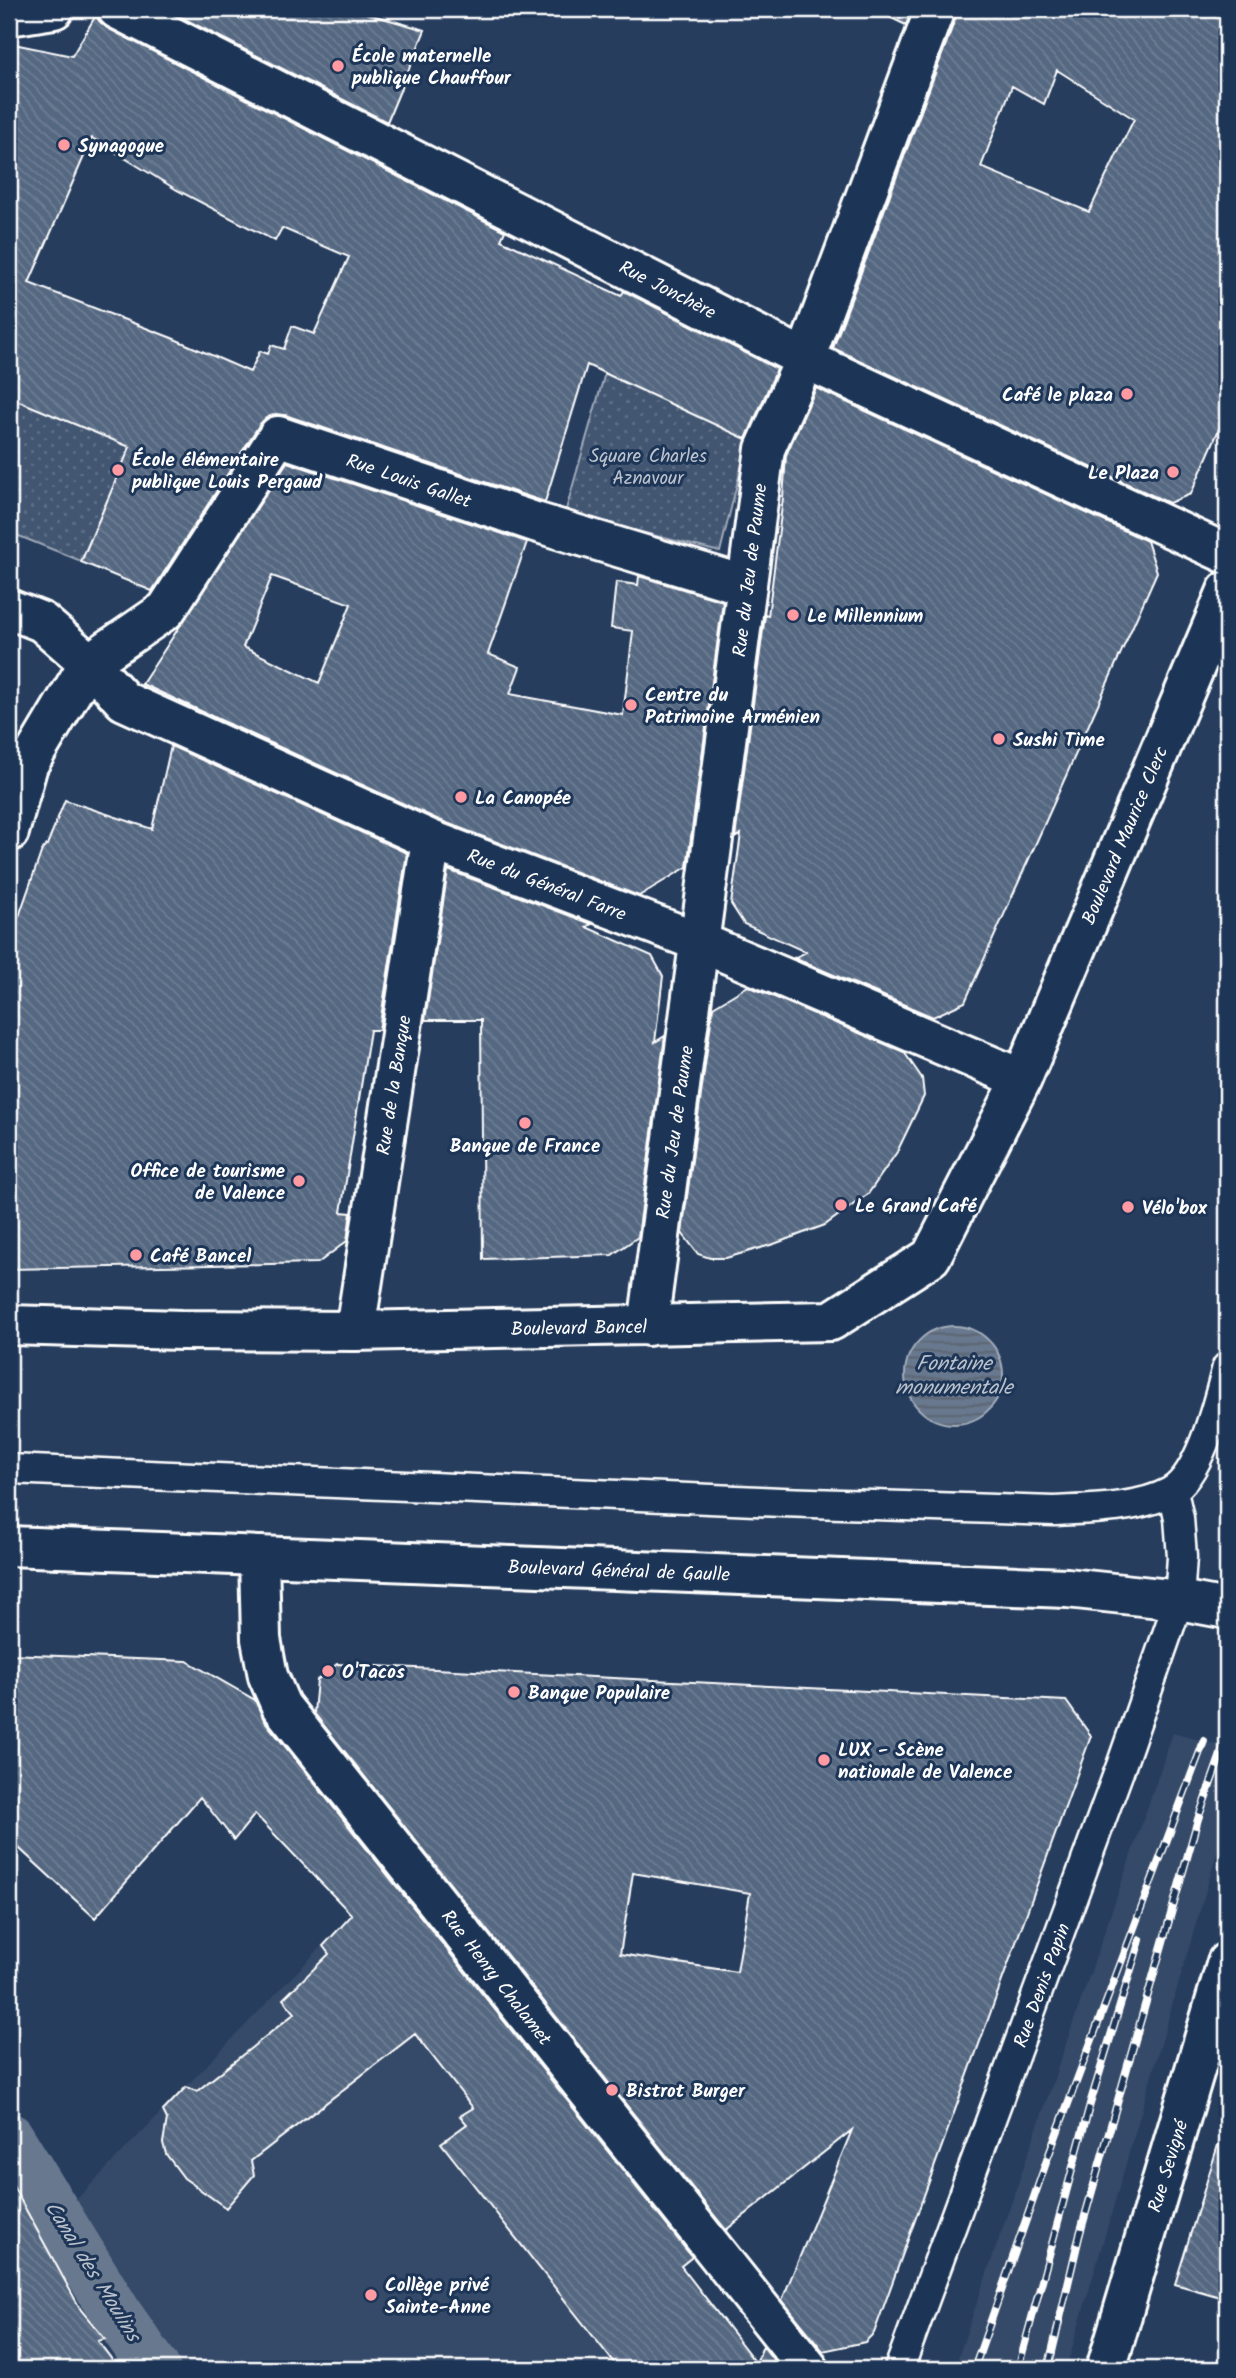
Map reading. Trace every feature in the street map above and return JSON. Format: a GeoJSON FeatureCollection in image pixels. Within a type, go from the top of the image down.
{"type":"FeatureCollection","features":[{"type":"Feature","properties":{"kind":"street","name":"Rue Jonchère"},"geometry":{"type":"LineString","coordinates":[[117,9],[805,359],[1227,554]]}},
{"type":"Feature","properties":{"kind":"street","name":"Rue du Jeu de Paume"},"geometry":{"type":"LineString","coordinates":[[648,1326],[765,449],[805,359],[935,9]]}},
{"type":"Feature","properties":{"kind":"street","name":"Rue Louis Gallet"},"geometry":{"type":"LineString","coordinates":[[89,663],[166,610],[278,436],[535,522],[747,586]]}},
{"type":"Feature","properties":{"kind":"street","name":"Boulevard Maurice Clerc"},"geometry":{"type":"LineString","coordinates":[[1022,1079],[1227,591]]}},
{"type":"Feature","properties":{"kind":"street","name":"Rue du Général Farre"},"geometry":{"type":"LineString","coordinates":[[9,609],[42,621],[89,663],[124,701],[431,840],[700,942],[1022,1079]]}},
{"type":"Feature","properties":{"kind":"street"},"geometry":{"type":"LineString","coordinates":[[9,832],[28,765],[89,663]]}},
{"type":"Feature","properties":{"kind":"street","name":"Rue de la Banque"},"geometry":{"type":"LineString","coordinates":[[355,1331],[431,840]]}},
{"type":"Feature","properties":{"kind":"street","name":"Boulevard Bancel"},"geometry":{"type":"LineString","coordinates":[[9,1325],[355,1331],[831,1321],[932,1257],[1022,1079]]}},
{"type":"Feature","properties":{"kind":"street","name":"Boulevard Général de Gaulle"},"geometry":{"type":"LineString","coordinates":[[9,1546],[1067,1588],[1179,1600],[1227,1609]]}},
{"type":"Feature","properties":{"kind":"street","name":"Rue Henry Chalamet"},"geometry":{"type":"LineString","coordinates":[[259,1556],[261,1639],[268,1676],[281,1706],[809,2369]]}},
{"type":"Feature","properties":{"kind":"street","name":"Rue Sevigné"},"geometry":{"type":"LineString","coordinates":[[1106,2369],[1227,1962]]}},
{"type":"Feature","properties":{"kind":"lane"},"geometry":{"type":"LineString","coordinates":[[9,1469],[781,1503],[1054,1511],[1150,1501],[1173,1491],[1194,1466],[1213,1417],[1227,1367]]}},
{"type":"Feature","properties":{"kind":"lane","name":"Rue Denis Papin"},"geometry":{"type":"LineString","coordinates":[[899,2369],[1118,1776],[1179,1600],[1182,1557],[1179,1518],[1173,1491]]}},
{"type":"Feature","properties":{"kind":"shaded area"},"geometry":{"type":"Polygon","coordinates":[[[1173,1733],[1227,1747],[1227,1818],[1066,2369],[954,2369],[1173,1733]]]}},
{"type":"Feature","properties":{"kind":"shaded area"},"geometry":{"type":"Polygon","coordinates":[[[385,1881],[761,2369],[182,2369],[127,2297],[75,2201],[385,1881]]]}},
{"type":"Feature","properties":{"kind":"green space"},"geometry":{"type":"Polygon","coordinates":[[[9,365],[171,433],[118,476],[81,561],[9,532],[9,365]]]}},
{"type":"Feature","properties":{"kind":"green space","name":"Square Charles Aznavour"},"geometry":{"type":"Polygon","coordinates":[[[605,373],[748,440],[720,552],[565,513],[605,373]]]}},
{"type":"Feature","properties":{"kind":"water","name":"Fontaine monumentale"},"geometry":{"type":"Polygon","coordinates":[[[954,1326],[973,1330],[989,1340],[999,1356],[1003,1375],[999,1394],[989,1410],[973,1420],[954,1424],[935,1420],[919,1410],[909,1394],[905,1375],[909,1356],[919,1340],[935,1330],[954,1326]]]}},
{"type":"Feature","properties":{"kind":"building","name":"École maternelle publique Chauffour"},"geometry":{"type":"Polygon","coordinates":[[[165,9],[351,9],[425,30],[387,122],[165,9]]]}},
{"type":"Feature","properties":{"kind":"building"},"geometry":{"type":"Polygon","coordinates":[[[873,9],[912,9],[906,25],[873,9]]]}},
{"type":"Feature","properties":{"kind":"building"},"geometry":{"type":"Polygon","coordinates":[[[956,9],[1227,9],[1227,411],[1191,494],[1169,503],[833,348],[956,17],[956,9]],[[1057,70],[1044,104],[1012,86],[981,167],[1089,212],[1134,119],[1057,70]]]}},
{"type":"Feature","properties":{"kind":"building"},"geometry":{"type":"Polygon","coordinates":[[[96,15],[107,28],[505,231],[501,240],[621,296],[624,291],[777,369],[746,439],[587,365],[545,502],[285,415],[275,414],[260,424],[152,591],[81,562],[130,447],[9,397],[9,43],[72,56],[96,15]],[[92,138],[29,283],[172,338],[250,372],[260,351],[268,354],[271,345],[284,349],[292,326],[314,334],[349,257],[282,228],[275,241],[177,190],[92,138]]]}},
{"type":"Feature","properties":{"kind":"building"},"geometry":{"type":"Polygon","coordinates":[[[816,388],[1147,541],[1157,572],[965,1002],[933,1017],[794,958],[806,952],[744,924],[731,904],[741,834],[735,838],[765,615],[768,616],[786,455],[816,388]]]}},
{"type":"Feature","properties":{"kind":"building"},"geometry":{"type":"Polygon","coordinates":[[[287,462],[527,542],[488,654],[520,667],[510,694],[623,715],[633,631],[611,628],[616,582],[638,585],[639,576],[723,601],[687,867],[639,896],[439,820],[142,684],[287,462]],[[272,576],[243,647],[319,683],[351,604],[272,576]]]}},
{"type":"Feature","properties":{"kind":"building"},"geometry":{"type":"Polygon","coordinates":[[[171,746],[407,853],[379,1030],[370,1030],[341,1212],[351,1213],[347,1241],[318,1263],[9,1269],[9,945],[42,850],[47,845],[65,800],[152,829],[171,746]]]}},
{"type":"Feature","properties":{"kind":"building"},"geometry":{"type":"Polygon","coordinates":[[[448,870],[592,924],[586,927],[652,956],[663,976],[655,1042],[665,1036],[638,1237],[612,1255],[483,1259],[481,1020],[425,1020],[448,870]]]}},
{"type":"Feature","properties":{"kind":"building"},"geometry":{"type":"Polygon","coordinates":[[[748,986],[904,1052],[922,1078],[924,1096],[897,1152],[868,1194],[825,1225],[726,1258],[710,1258],[698,1254],[682,1233],[713,1007],[748,986]]]}},
{"type":"Feature","properties":{"kind":"building"},"geometry":{"type":"Polygon","coordinates":[[[9,1654],[187,1661],[255,1700],[264,1720],[692,2257],[681,2266],[756,2363],[763,2346],[775,2362],[758,2366],[761,2369],[619,2369],[441,2143],[467,2124],[460,2116],[473,2108],[415,2034],[251,2161],[254,2175],[226,2208],[184,2178],[166,2154],[163,2143],[167,2119],[163,2111],[186,2087],[197,2091],[295,2013],[283,1999],[329,1954],[323,1946],[352,1915],[255,1814],[234,1840],[200,1797],[95,1918],[9,1839],[9,1654]]]}},
{"type":"Feature","properties":{"kind":"building"},"geometry":{"type":"Polygon","coordinates":[[[337,1664],[1066,1701],[1091,1736],[874,2333],[865,2342],[823,2351],[782,2300],[852,2130],[726,2230],[314,1713],[317,1680],[337,1664]],[[633,1873],[620,1954],[737,1972],[750,1893],[633,1873]]]}},
{"type":"Feature","properties":{"kind":"building"},"geometry":{"type":"Polygon","coordinates":[[[1218,2145],[1227,2146],[1227,2299],[1175,2284],[1218,2145]]]}},
{"type":"Feature","properties":{"kind":"building"},"geometry":{"type":"Polygon","coordinates":[[[9,2179],[81,2310],[105,2339],[98,2341],[119,2369],[9,2369],[9,2179]]]}},
{"type":"Feature","properties":{"kind":"waterway","name":"Canal des Moulins"},"geometry":{"type":"LineString","coordinates":[[9,2138],[118,2316],[155,2369]]}},
{"type":"Feature","properties":{"kind":"railway"},"geometry":{"type":"LineString","coordinates":[[974,2369],[1048,2157],[1204,1741]]}},
{"type":"Feature","properties":{"kind":"railway"},"geometry":{"type":"LineString","coordinates":[[1048,2369],[1079,2237],[1198,1819],[1224,1746]]}},
{"type":"Feature","properties":{"kind":"railway"},"geometry":{"type":"LineString","coordinates":[[1018,2369],[1090,2104],[1140,1940]]}},
{"type":"Feature","properties":{"kind":"place","name":"École maternelle publique Chauffour"},"geometry":{"type":"Point","coordinates":[338,66]}},
{"type":"Feature","properties":{"kind":"place","name":"Synagogue"},"geometry":{"type":"Point","coordinates":[64,145]}},
{"type":"Feature","properties":{"kind":"place","name":"Café le plaza"},"geometry":{"type":"Point","coordinates":[1127,394]}},
{"type":"Feature","properties":{"kind":"place","name":"École élémentaire publique Louis Pergaud"},"geometry":{"type":"Point","coordinates":[118,470]}},
{"type":"Feature","properties":{"kind":"place","name":"Le Plaza"},"geometry":{"type":"Point","coordinates":[1173,472]}},
{"type":"Feature","properties":{"kind":"place","name":"Le Millennium"},"geometry":{"type":"Point","coordinates":[793,615]}},
{"type":"Feature","properties":{"kind":"place","name":"Centre du Patrimoine Arménien"},"geometry":{"type":"Point","coordinates":[631,705]}},
{"type":"Feature","properties":{"kind":"place","name":"Sushi Time"},"geometry":{"type":"Point","coordinates":[999,739]}},
{"type":"Feature","properties":{"kind":"place","name":"La Canopée"},"geometry":{"type":"Point","coordinates":[461,797]}},
{"type":"Feature","properties":{"kind":"place","name":"Banque de France"},"geometry":{"type":"Point","coordinates":[525,1123]}},
{"type":"Feature","properties":{"kind":"place","name":"Office de tourisme de Valence"},"geometry":{"type":"Point","coordinates":[299,1181]}},
{"type":"Feature","properties":{"kind":"place","name":"Le Grand Café"},"geometry":{"type":"Point","coordinates":[841,1205]}},
{"type":"Feature","properties":{"kind":"place","name":"Vélo'box"},"geometry":{"type":"Point","coordinates":[1128,1207]}},
{"type":"Feature","properties":{"kind":"place","name":"Café Bancel"},"geometry":{"type":"Point","coordinates":[136,1255]}},
{"type":"Feature","properties":{"kind":"place","name":"O'Tacos"},"geometry":{"type":"Point","coordinates":[328,1671]}},
{"type":"Feature","properties":{"kind":"place","name":"Banque Populaire"},"geometry":{"type":"Point","coordinates":[514,1692]}},
{"type":"Feature","properties":{"kind":"place","name":"LUX - Scène nationale de Valence"},"geometry":{"type":"Point","coordinates":[824,1760]}},
{"type":"Feature","properties":{"kind":"place","name":"Bistrot Burger"},"geometry":{"type":"Point","coordinates":[612,2090]}},
{"type":"Feature","properties":{"kind":"place","name":"Collège privé Sainte-Anne"},"geometry":{"type":"Point","coordinates":[371,2295]}}]}
